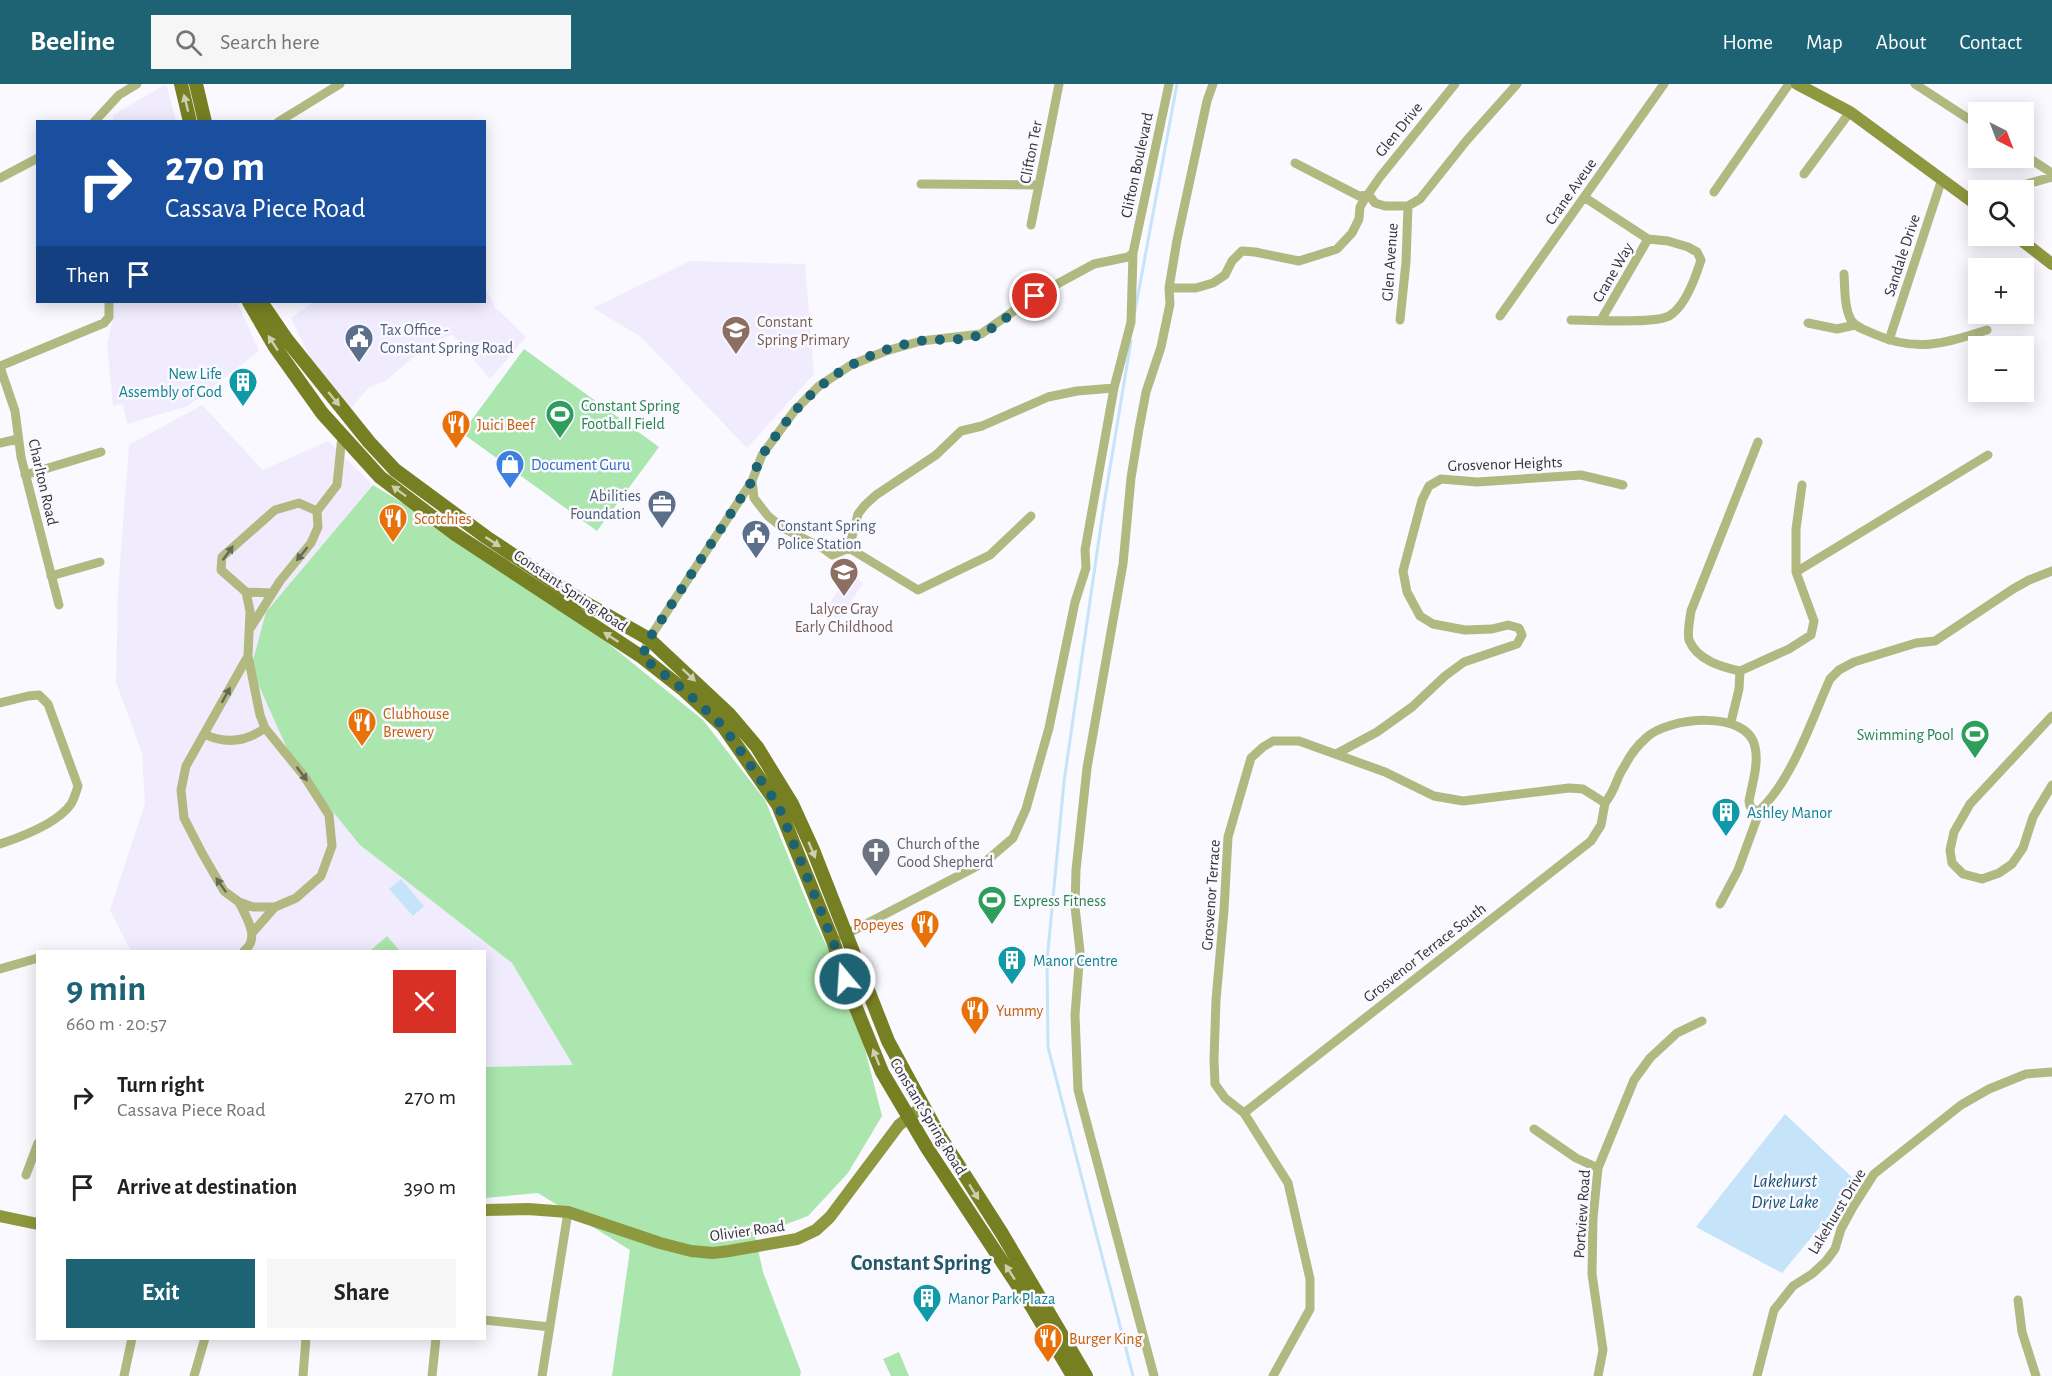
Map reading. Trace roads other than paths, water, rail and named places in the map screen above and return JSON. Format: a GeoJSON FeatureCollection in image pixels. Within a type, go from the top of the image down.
{"type":"FeatureCollection","features":[{"type":"Feature","properties":{"kind":"main road"},"geometry":{"type":"LineString","coordinates":[[181,84],[190,120]]}},
{"type":"Feature","properties":{"kind":"main road"},"geometry":{"type":"LineString","coordinates":[[196,84],[205,120]]}},
{"type":"Feature","properties":{"kind":"main road"},"geometry":{"type":"LineString","coordinates":[[1797,84],[1850,112],[1968,196]]}},
{"type":"Feature","properties":{"kind":"main road"},"geometry":{"type":"LineString","coordinates":[[2029,246],[2052,264]]}},
{"type":"Feature","properties":{"kind":"main road","name":"Constant Spring Road"},"geometry":{"type":"LineString","coordinates":[[250,303],[275,347],[322,413],[380,477],[455,534],[642,657],[684,690],[723,726],[778,805],[888,1041],[923,1106],[1086,1376]]}},
{"type":"Feature","properties":{"kind":"main road","name":"Constant Spring Road"},"geometry":{"type":"LineString","coordinates":[[262,303],[287,340],[369,442],[395,470],[486,537],[582,601],[649,639],[729,714],[757,747],[792,804],[813,850],[839,938],[852,999],[882,1072],[907,1117],[1032,1307],[1073,1376]]}},
{"type":"Feature","properties":{"kind":"main road","name":"Olivier Road"},"geometry":{"type":"LineString","coordinates":[[486,1210],[528,1209],[568,1212],[691,1251],[721,1252],[797,1239],[816,1230],[830,1217],[898,1125],[923,1106]]}},
{"type":"Feature","properties":{"kind":"main road"},"geometry":{"type":"LineString","coordinates":[[0,1216],[36,1224]]}},
{"type":"Feature","properties":{"kind":"street"},"geometry":{"type":"LineString","coordinates":[[96,120],[119,95],[137,84]]}},
{"type":"Feature","properties":{"kind":"street"},"geometry":{"type":"LineString","coordinates":[[281,120],[340,84]]}},
{"type":"Feature","properties":{"kind":"street","name":"Clifton Ter"},"geometry":{"type":"LineString","coordinates":[[1031,225],[1059,84]]}},
{"type":"Feature","properties":{"kind":"street","name":"Clifton Boulevard"},"geometry":{"type":"LineString","coordinates":[[839,938],[985,861],[1013,838],[1026,809],[1043,751],[1075,602],[1086,568],[1085,550],[1114,388],[1131,322],[1133,253],[1169,84]]}},
{"type":"Feature","properties":{"kind":"street"},"geometry":{"type":"LineString","coordinates":[[1154,1376],[1078,1090],[1075,1015],[1080,951],[1075,907],[1076,870],[1087,768],[1123,564],[1131,478],[1139,429],[1146,392],[1161,347],[1170,304],[1169,288],[1177,240],[1207,101],[1213,84]]}},
{"type":"Feature","properties":{"kind":"street","name":"Glen Drive"},"geometry":{"type":"LineString","coordinates":[[1169,288],[1196,288],[1213,283],[1225,275],[1232,261],[1242,252],[1255,252],[1299,261],[1337,249],[1352,233],[1359,219],[1360,207],[1380,177],[1455,84]]}},
{"type":"Feature","properties":{"kind":"street"},"geometry":{"type":"LineString","coordinates":[[1295,163],[1359,196],[1369,195],[1375,203],[1384,206],[1408,206],[1420,199],[1431,187],[1467,140],[1517,84]]}},
{"type":"Feature","properties":{"kind":"street","name":"Crane Aveue"},"geometry":{"type":"LineString","coordinates":[[1500,316],[1664,84]]}},
{"type":"Feature","properties":{"kind":"street"},"geometry":{"type":"LineString","coordinates":[[1714,192],[1789,84]]}},
{"type":"Feature","properties":{"kind":"street"},"geometry":{"type":"LineString","coordinates":[[1915,84],[1968,118]]}},
{"type":"Feature","properties":{"kind":"street"},"geometry":{"type":"LineString","coordinates":[[1804,174],[1850,112]]}},
{"type":"Feature","properties":{"kind":"street"},"geometry":{"type":"LineString","coordinates":[[0,178],[36,159]]}},
{"type":"Feature","properties":{"kind":"street"},"geometry":{"type":"LineString","coordinates":[[2034,162],[2052,175]]}},
{"type":"Feature","properties":{"kind":"street"},"geometry":{"type":"LineString","coordinates":[[2034,181],[2052,175]]}},
{"type":"Feature","properties":{"kind":"street","name":"Sandale Drive"},"geometry":{"type":"LineString","coordinates":[[1889,340],[1942,179]]}},
{"type":"Feature","properties":{"kind":"street"},"geometry":{"type":"LineString","coordinates":[[921,184],[1039,185]]}},
{"type":"Feature","properties":{"kind":"street"},"geometry":{"type":"LineString","coordinates":[[1571,320],[1639,321],[1668,316],[1678,307],[1695,280],[1701,260],[1696,252],[1668,241],[1648,239],[1584,197]]}},
{"type":"Feature","properties":{"kind":"street","name":"Glen Avenue"},"geometry":{"type":"LineString","coordinates":[[1400,320],[1406,262],[1408,206]]}},
{"type":"Feature","properties":{"kind":"street","name":"Crane Way"},"geometry":{"type":"LineString","coordinates":[[1601,320],[1648,239]]}},
{"type":"Feature","properties":{"kind":"street"},"geometry":{"type":"LineString","coordinates":[[642,657],[649,639],[752,481],[762,455],[795,410],[819,386],[851,365],[886,351],[921,341],[981,334],[1035,296],[1094,264],[1128,257],[1133,253]]}},
{"type":"Feature","properties":{"kind":"street"},"geometry":{"type":"LineString","coordinates":[[1844,274],[1849,317],[1855,325],[1889,340],[1911,344],[1940,344],[1987,330]]}},
{"type":"Feature","properties":{"kind":"street"},"geometry":{"type":"LineString","coordinates":[[0,367],[104,323],[109,317],[109,303]]}},
{"type":"Feature","properties":{"kind":"street"},"geometry":{"type":"LineString","coordinates":[[1808,322],[1837,329],[1855,325]]}},
{"type":"Feature","properties":{"kind":"street","name":"Charlton Road"},"geometry":{"type":"LineString","coordinates":[[0,367],[15,411],[25,475],[58,605]]}},
{"type":"Feature","properties":{"kind":"street"},"geometry":{"type":"LineString","coordinates":[[849,548],[858,514],[865,505],[876,495],[936,455],[961,431],[982,426],[1048,397],[1077,391],[1114,388]]}},
{"type":"Feature","properties":{"kind":"street"},"geometry":{"type":"LineString","coordinates":[[251,627],[272,593],[310,543],[318,527],[317,511],[337,485],[342,436]]}},
{"type":"Feature","properties":{"kind":"street"},"geometry":{"type":"LineString","coordinates":[[0,443],[18,439]]}},
{"type":"Feature","properties":{"kind":"street"},"geometry":{"type":"LineString","coordinates":[[1758,442],[1691,611],[1689,639],[1701,656],[1721,667],[1740,671],[1790,649],[1811,634],[1814,621],[1796,572],[1796,528],[1802,485]]}},
{"type":"Feature","properties":{"kind":"street"},"geometry":{"type":"LineString","coordinates":[[25,475],[101,452]]}},
{"type":"Feature","properties":{"kind":"street"},"geometry":{"type":"LineString","coordinates":[[1796,572],[1988,455]]}},
{"type":"Feature","properties":{"kind":"street","name":"Grosvenor Heights"},"geometry":{"type":"LineString","coordinates":[[1336,754],[1377,732],[1412,707],[1445,676],[1464,662],[1517,644],[1522,635],[1519,628],[1508,625],[1492,629],[1465,630],[1433,624],[1419,616],[1407,592],[1403,571],[1422,500],[1429,486],[1441,479],[1477,482],[1581,475],[1623,485]]}},
{"type":"Feature","properties":{"kind":"street"},"geometry":{"type":"LineString","coordinates":[[752,481],[754,498],[768,516],[783,528],[832,555],[849,548]]}},
{"type":"Feature","properties":{"kind":"street"},"geometry":{"type":"LineString","coordinates":[[248,656],[186,766],[182,790],[184,818],[224,891],[239,902],[253,907],[275,907],[296,898],[321,876],[332,846],[329,815],[304,776],[265,728],[260,715],[248,656],[251,627],[246,592],[221,570],[222,556],[275,510],[299,503],[317,511]]}},
{"type":"Feature","properties":{"kind":"street"},"geometry":{"type":"LineString","coordinates":[[849,548],[918,590],[990,555],[1030,516]]}},
{"type":"Feature","properties":{"kind":"street"},"geometry":{"type":"LineString","coordinates":[[51,576],[100,562]]}},
{"type":"Feature","properties":{"kind":"street"},"geometry":{"type":"LineString","coordinates":[[1720,904],[1738,870],[1760,810],[1778,788],[1792,764],[1830,679],[1839,670],[1854,662],[1916,643],[1935,641],[2029,580],[2052,571]]}},
{"type":"Feature","properties":{"kind":"street"},"geometry":{"type":"LineString","coordinates":[[246,592],[272,593]]}},
{"type":"Feature","properties":{"kind":"street"},"geometry":{"type":"LineString","coordinates":[[1740,671],[1731,723],[1748,733],[1755,746],[1755,763],[1749,801],[1750,807],[1755,811],[1760,810]]}},
{"type":"Feature","properties":{"kind":"street"},"geometry":{"type":"LineString","coordinates":[[0,703],[28,696],[39,696],[48,704],[78,786],[70,804],[57,817],[24,835],[0,844]]}},
{"type":"Feature","properties":{"kind":"street"},"geometry":{"type":"LineString","coordinates":[[2052,716],[1970,804],[1954,832],[1950,850],[1952,863],[1963,874],[1982,879],[1999,873],[2012,864],[2023,848],[2033,817],[2052,785]]}},
{"type":"Feature","properties":{"kind":"street","name":"Grosvenor Terrace South"},"geometry":{"type":"LineString","coordinates":[[1244,1113],[1591,841],[1601,825],[1605,803],[1614,791],[1623,768],[1647,736],[1671,725],[1695,720],[1731,723]]}},
{"type":"Feature","properties":{"kind":"street"},"geometry":{"type":"LineString","coordinates":[[204,734],[223,741],[255,735],[265,728]]}},
{"type":"Feature","properties":{"kind":"street","name":"Grosvenor Terrace"},"geometry":{"type":"LineString","coordinates":[[1273,1376],[1310,1309],[1310,1279],[1288,1183],[1244,1113],[1225,1098],[1215,1084],[1214,1059],[1228,837],[1251,758],[1273,741],[1299,741],[1385,772],[1434,796],[1463,801],[1569,788],[1583,789],[1605,803]]}},
{"type":"Feature","properties":{"kind":"street"},"geometry":{"type":"LineString","coordinates":[[239,902],[252,933],[251,942],[245,950]]}},
{"type":"Feature","properties":{"kind":"street"},"geometry":{"type":"LineString","coordinates":[[252,933],[275,907]]}},
{"type":"Feature","properties":{"kind":"street"},"geometry":{"type":"LineString","coordinates":[[0,969],[36,959]]}},
{"type":"Feature","properties":{"kind":"street","name":"Portview Road"},"geometry":{"type":"LineString","coordinates":[[1598,1376],[1604,1350],[1592,1274],[1593,1218],[1598,1168],[1634,1080],[1650,1058],[1677,1033],[1702,1021]]}},
{"type":"Feature","properties":{"kind":"street","name":"Lakehurst Drive"},"geometry":{"type":"LineString","coordinates":[[1757,1376],[1774,1310],[1793,1286],[1827,1261],[1835,1249],[1853,1207],[1874,1174],[1962,1105],[1989,1089],[2026,1074],[2052,1072]]}},
{"type":"Feature","properties":{"kind":"street"},"geometry":{"type":"LineString","coordinates":[[1534,1129],[1576,1158],[1598,1168]]}},
{"type":"Feature","properties":{"kind":"street"},"geometry":{"type":"LineString","coordinates":[[26,1175],[36,1148]]}},
{"type":"Feature","properties":{"kind":"street"},"geometry":{"type":"LineString","coordinates":[[542,1376],[568,1212]]}},
{"type":"Feature","properties":{"kind":"street"},"geometry":{"type":"LineString","coordinates":[[2018,1300],[2022,1332],[2036,1376]]}},
{"type":"Feature","properties":{"kind":"street"},"geometry":{"type":"LineString","coordinates":[[486,1320],[550,1327]]}},
{"type":"Feature","properties":{"kind":"street"},"geometry":{"type":"LineString","coordinates":[[124,1376],[132,1340]]}},
{"type":"Feature","properties":{"kind":"street"},"geometry":{"type":"LineString","coordinates":[[194,1376],[204,1340]]}},
{"type":"Feature","properties":{"kind":"street"},"geometry":{"type":"LineString","coordinates":[[303,1376],[306,1340]]}},
{"type":"Feature","properties":{"kind":"street"},"geometry":{"type":"LineString","coordinates":[[432,1376],[436,1340]]}},
{"type":"Feature","properties":{"kind":"water"},"geometry":{"type":"Polygon","coordinates":[[[401,879],[424,906],[413,916],[389,889],[401,879]]]}},
{"type":"Feature","properties":{"kind":"water","name":"Lakehurst Drive Lake"},"geometry":{"type":"Polygon","coordinates":[[[1785,1114],[1857,1182],[1782,1273],[1696,1227],[1785,1114]]]}},
{"type":"Feature","properties":{"kind":"waterway"},"geometry":{"type":"LineString","coordinates":[[1135,311],[1177,84]]}},
{"type":"Feature","properties":{"kind":"waterway"},"geometry":{"type":"LineString","coordinates":[[1131,341],[1104,504],[1064,782],[1047,961],[1048,1047],[1133,1376]]}},
{"type":"Feature","properties":{"kind":"place","name":"Constant Spring Primary"},"geometry":{"type":"Point","coordinates":[736,356]}},
{"type":"Feature","properties":{"kind":"place","name":"Tax Office - Constant Spring Road"},"geometry":{"type":"Point","coordinates":[359,364]}},
{"type":"Feature","properties":{"kind":"place","name":"New Life Assembly of God"},"geometry":{"type":"Point","coordinates":[243,408]}},
{"type":"Feature","properties":{"kind":"place","name":"Constant Spring Football Field"},"geometry":{"type":"Point","coordinates":[560,440]}},
{"type":"Feature","properties":{"kind":"place","name":"Juici Beef"},"geometry":{"type":"Point","coordinates":[456,450]}},
{"type":"Feature","properties":{"kind":"place","name":"Document Guru"},"geometry":{"type":"Point","coordinates":[510,490]}},
{"type":"Feature","properties":{"kind":"place","name":"Abilities Foundation"},"geometry":{"type":"Point","coordinates":[662,530]}},
{"type":"Feature","properties":{"kind":"place","name":"Scotchies"},"geometry":{"type":"Point","coordinates":[393,544]}},
{"type":"Feature","properties":{"kind":"place","name":"Constant Spring Police Station"},"geometry":{"type":"Point","coordinates":[756,560]}},
{"type":"Feature","properties":{"kind":"place","name":"Lalyce Gray Early Childhood"},"geometry":{"type":"Point","coordinates":[844,598]}},
{"type":"Feature","properties":{"kind":"place","name":"Clubhouse Brewery"},"geometry":{"type":"Point","coordinates":[362,748]}},
{"type":"Feature","properties":{"kind":"place","name":"Swimming Pool"},"geometry":{"type":"Point","coordinates":[1975,760]}},
{"type":"Feature","properties":{"kind":"place","name":"Ashley Manor"},"geometry":{"type":"Point","coordinates":[1726,838]}},
{"type":"Feature","properties":{"kind":"place","name":"Church of the Good Shepherd"},"geometry":{"type":"Point","coordinates":[876,878]}},
{"type":"Feature","properties":{"kind":"place","name":"Express Fitness"},"geometry":{"type":"Point","coordinates":[992,926]}},
{"type":"Feature","properties":{"kind":"place","name":"Popeyes"},"geometry":{"type":"Point","coordinates":[925,950]}},
{"type":"Feature","properties":{"kind":"place","name":"Manor Centre"},"geometry":{"type":"Point","coordinates":[1012,986]}},
{"type":"Feature","properties":{"kind":"place","name":"Yummy"},"geometry":{"type":"Point","coordinates":[975,1036]}},
{"type":"Feature","properties":{"kind":"place","name":"Manor Park Plaza"},"geometry":{"type":"Point","coordinates":[927,1324]}},
{"type":"Feature","properties":{"kind":"place","name":"Burger King"},"geometry":{"type":"Point","coordinates":[1048,1364]}},
{"type":"Feature","properties":{"kind":"district","name":"Constant Spring"},"geometry":{"type":"Point","coordinates":[921,1262]}}]}
